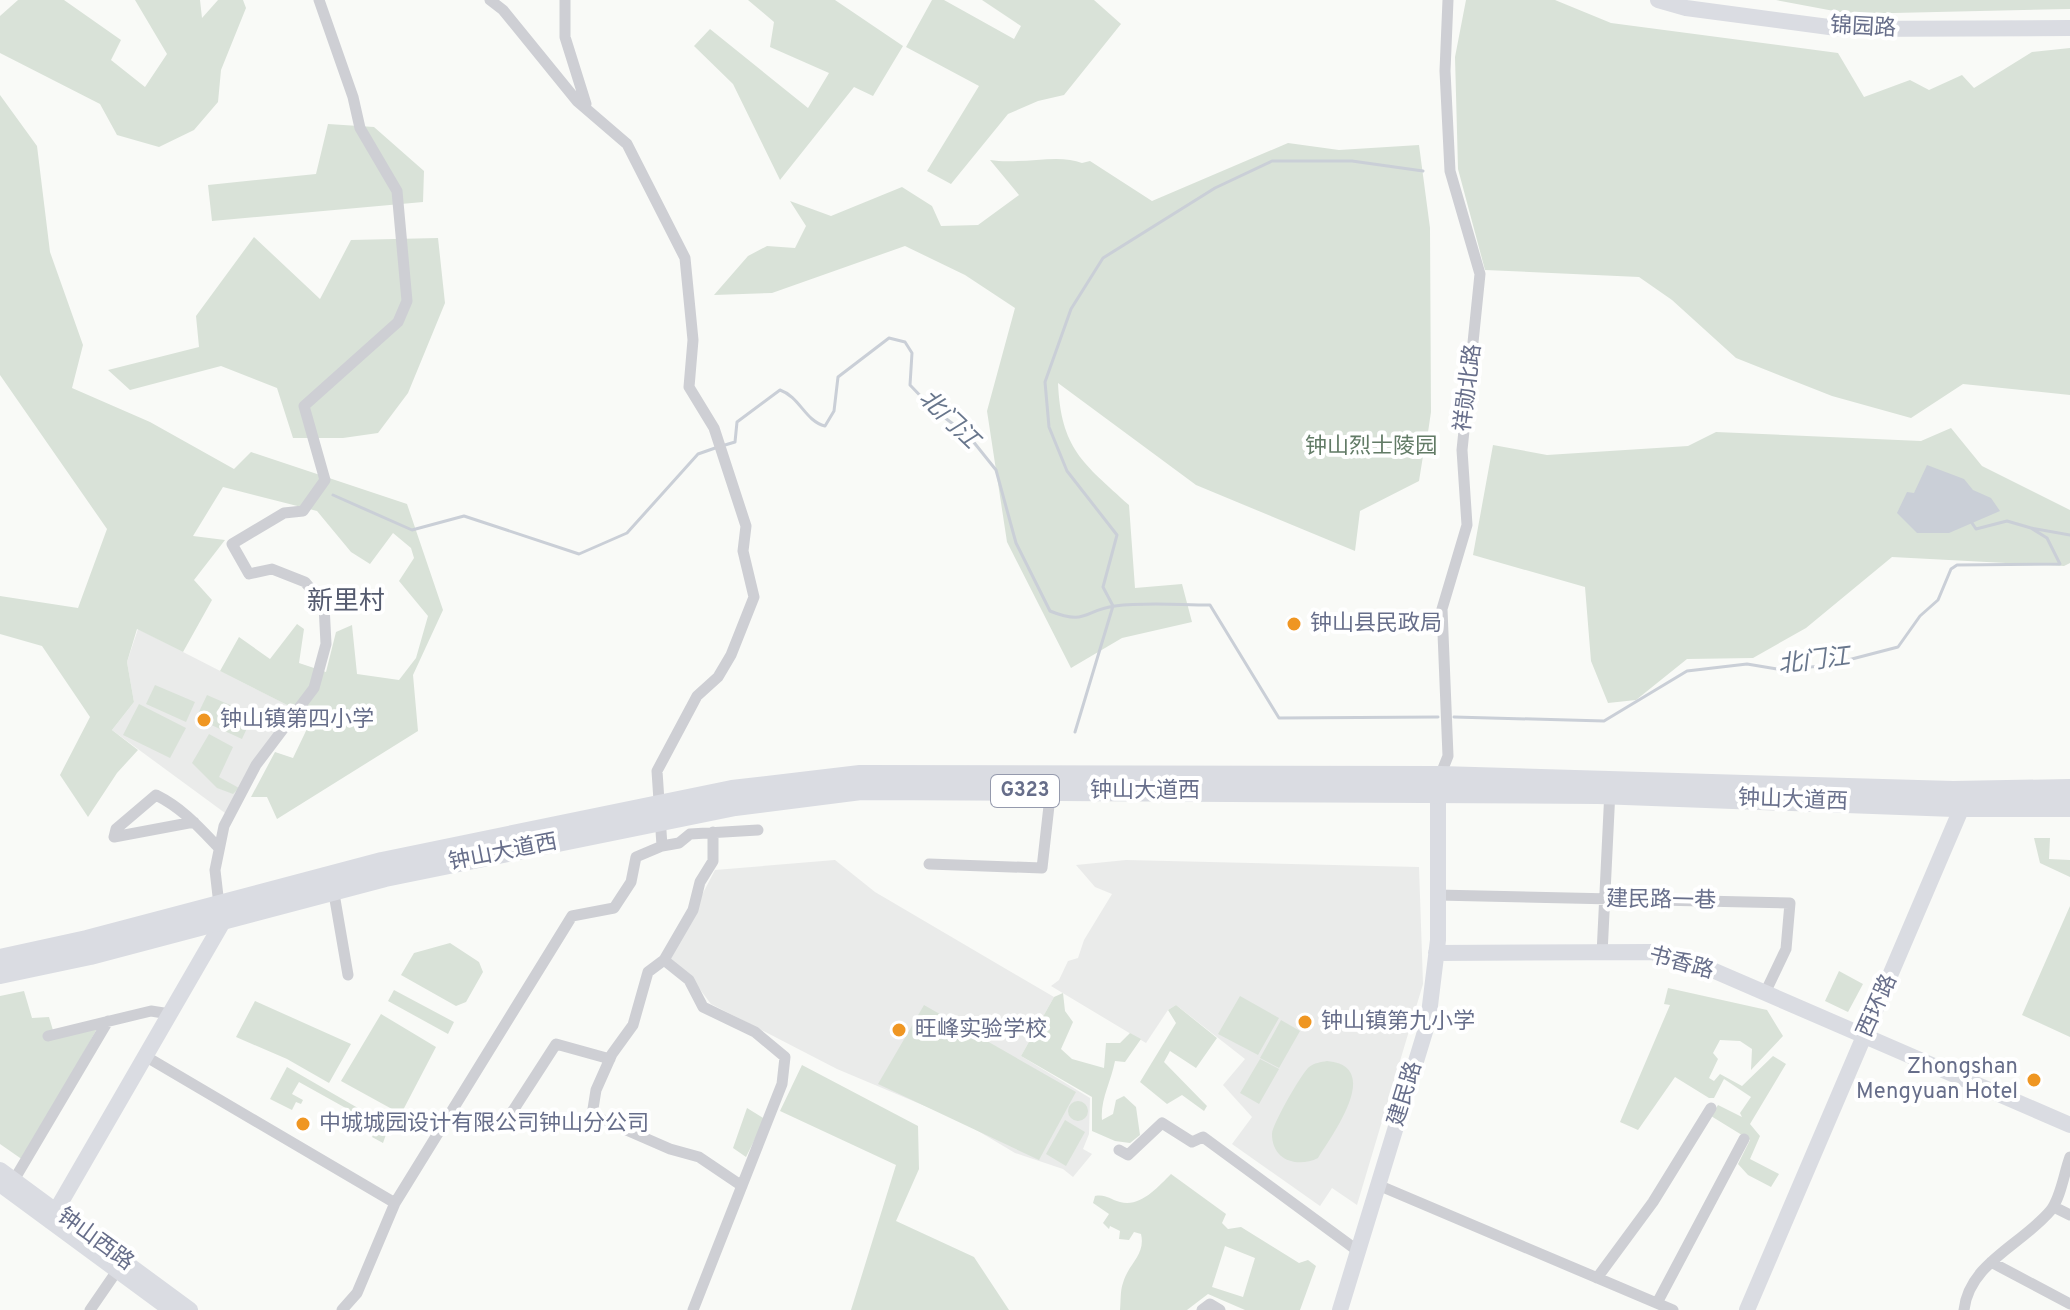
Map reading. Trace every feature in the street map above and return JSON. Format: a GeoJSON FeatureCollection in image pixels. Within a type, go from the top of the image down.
{"type":"FeatureCollection","features":[{"type":"Feature","properties":{"kind":"highway","name":"钟山大道西"},"geometry":{"type":"LineString","coordinates":[[0,974],[332,883],[661,813],[732,790],[860,775],[1052,783],[1611,786],[1965,798],[2070,807]]}},
{"type":"Feature","properties":{"kind":"highway","name":"钟山大道西"},"geometry":{"type":"LineString","coordinates":[[1965,798],[2070,789]]}},
{"type":"Feature","properties":{"kind":"highway","name":"钟山大道西"},"geometry":{"type":"LineString","coordinates":[[0,959],[222,912]]}},
{"type":"Feature","properties":{"kind":"street"},"geometry":{"type":"LineString","coordinates":[[53,1216],[170,1014],[222,912],[215,870],[224,826],[256,765],[314,688],[326,644],[324,605],[305,582],[272,569],[249,574],[232,544],[284,513],[303,511],[325,480],[304,406],[398,322],[407,301],[397,191],[360,128],[353,97],[319,0]]}},
{"type":"Feature","properties":{"kind":"street"},"geometry":{"type":"LineString","coordinates":[[490,0],[590,112],[627,144],[685,258],[693,340],[689,387],[717,437],[746,526],[743,551],[754,597],[731,655],[718,677],[697,696],[657,771],[662,846]]}},
{"type":"Feature","properties":{"kind":"street"},"geometry":{"type":"LineString","coordinates":[[565,0],[565,37],[581,95],[590,112]]}},
{"type":"Feature","properties":{"kind":"street","name":"祥勋北路"},"geometry":{"type":"LineString","coordinates":[[1438,784],[1448,756],[1442,609],[1467,525],[1462,450],[1480,274],[1450,171],[1445,71],[1448,0]]}},
{"type":"Feature","properties":{"kind":"street","name":"锦园路"},"geometry":{"type":"LineString","coordinates":[[1658,0],[1686,8],[1844,29],[2070,28]]}},
{"type":"Feature","properties":{"kind":"street"},"geometry":{"type":"LineString","coordinates":[[929,864],[1042,868],[1052,783]]}},
{"type":"Feature","properties":{"kind":"street","name":"建民路"},"geometry":{"type":"LineString","coordinates":[[1340,1310],[1428,1022],[1436,953],[1438,784]]}},
{"type":"Feature","properties":{"kind":"street"},"geometry":{"type":"LineString","coordinates":[[1602,954],[1611,786]]}},
{"type":"Feature","properties":{"kind":"street"},"geometry":{"type":"LineString","coordinates":[[194,822],[114,837],[116,829],[156,795],[180,807],[218,847]]}},
{"type":"Feature","properties":{"kind":"street","name":"西环路"},"geometry":{"type":"LineString","coordinates":[[1747,1310],[1965,798]]}},
{"type":"Feature","properties":{"kind":"street"},"geometry":{"type":"LineString","coordinates":[[342,1310],[357,1293],[395,1203],[572,916],[614,908],[631,882],[636,857],[662,846],[679,843],[690,834],[758,830]]}},
{"type":"Feature","properties":{"kind":"street"},"geometry":{"type":"LineString","coordinates":[[713,832],[713,861],[700,882],[693,910],[664,960],[648,972],[633,1025],[610,1059],[596,1090],[592,1115],[670,1149],[699,1157],[742,1186]]}},
{"type":"Feature","properties":{"kind":"street"},"geometry":{"type":"LineString","coordinates":[[332,883],[348,975]]}},
{"type":"Feature","properties":{"kind":"street","name":"建民路一巷"},"geometry":{"type":"LineString","coordinates":[[1437,895],[1790,903],[1786,949],[1765,993]]}},
{"type":"Feature","properties":{"kind":"street","name":"书香路"},"geometry":{"type":"LineString","coordinates":[[1436,953],[1652,952],[1710,969],[2070,1125]]}},
{"type":"Feature","properties":{"kind":"street"},"geometry":{"type":"LineString","coordinates":[[664,960],[689,980],[703,1007],[755,1032],[785,1057],[782,1084],[693,1310]]}},
{"type":"Feature","properties":{"kind":"street"},"geometry":{"type":"LineString","coordinates":[[48,1036],[151,1011],[170,1014]]}},
{"type":"Feature","properties":{"kind":"street"},"geometry":{"type":"LineString","coordinates":[[5,1178],[108,1021]]}},
{"type":"Feature","properties":{"kind":"street"},"geometry":{"type":"LineString","coordinates":[[505,1123],[556,1044],[610,1059]]}},
{"type":"Feature","properties":{"kind":"street"},"geometry":{"type":"LineString","coordinates":[[145,1056],[395,1203]]}},
{"type":"Feature","properties":{"kind":"street"},"geometry":{"type":"LineString","coordinates":[[1597,1278],[1653,1202],[1711,1108]]}},
{"type":"Feature","properties":{"kind":"street"},"geometry":{"type":"LineString","coordinates":[[1119,1150],[1128,1155],[1162,1123],[1192,1142],[1203,1137],[1358,1251]]}},
{"type":"Feature","properties":{"kind":"street"},"geometry":{"type":"LineString","coordinates":[[1657,1303],[1744,1139]]}},
{"type":"Feature","properties":{"kind":"street"},"geometry":{"type":"LineString","coordinates":[[1964,1310],[1969,1287],[1991,1262],[2026,1237],[2054,1207],[2070,1157]]}},
{"type":"Feature","properties":{"kind":"street","name":"钟山西路"},"geometry":{"type":"LineString","coordinates":[[5,1178],[121,1266],[190,1310]]}},
{"type":"Feature","properties":{"kind":"street"},"geometry":{"type":"LineString","coordinates":[[1378,1185],[1673,1310]]}},
{"type":"Feature","properties":{"kind":"street"},"geometry":{"type":"LineString","coordinates":[[2054,1207],[2070,1215]]}},
{"type":"Feature","properties":{"kind":"street"},"geometry":{"type":"LineString","coordinates":[[1991,1262],[2070,1304]]}},
{"type":"Feature","properties":{"kind":"street"},"geometry":{"type":"LineString","coordinates":[[90,1310],[121,1266]]}},
{"type":"Feature","properties":{"kind":"street","name":"钟山西路"},"geometry":{"type":"LineString","coordinates":[[121,1266],[171,1310]]}},
{"type":"Feature","properties":{"kind":"street"},"geometry":{"type":"LineString","coordinates":[[1202,1310],[1210,1304],[1220,1310]]}},
{"type":"Feature","properties":{"kind":"shaded area"},"geometry":{"type":"Polygon","coordinates":[[[1927,465],[1964,479],[1973,490],[1991,498],[2000,511],[1949,533],[1917,533],[1897,513],[1907,492],[1914,493],[1927,465]]]}},
{"type":"Feature","properties":{"kind":"shaded area","name":"钟山镇第四小学"},"geometry":{"type":"Polygon","coordinates":[[[138,629],[295,709],[225,813],[112,730],[134,702],[127,662],[138,629]]]}},
{"type":"Feature","properties":{"kind":"shaded area","name":"旺峰实验学校"},"geometry":{"type":"Polygon","coordinates":[[[835,860],[875,892],[1054,997],[1021,1056],[1090,1098],[1089,1134],[1083,1149],[1092,1154],[1073,1177],[1063,1169],[1015,1153],[963,1122],[837,1069],[711,1004],[692,979],[668,960],[715,870],[835,860]]]}},
{"type":"Feature","properties":{"kind":"shaded area","name":"钟山镇第九小学"},"geometry":{"type":"Polygon","coordinates":[[[1126,860],[1419,867],[1423,984],[1357,1205],[1332,1188],[1320,1206],[1232,1144],[1252,1117],[1223,1085],[1245,1059],[1176,1005],[1168,1010],[1146,1043],[1051,986],[1059,980],[1068,961],[1078,958],[1084,940],[1112,894],[1095,887],[1076,865],[1126,860]]]}},
{"type":"Feature","properties":{"kind":"green space"},"geometry":{"type":"Polygon","coordinates":[[[18,0],[64,0],[121,40],[111,60],[145,87],[167,54],[135,0],[200,0],[202,18],[218,0],[243,0],[246,8],[221,70],[218,102],[194,130],[159,147],[117,135],[100,104],[0,53],[0,16],[18,0]]]}},
{"type":"Feature","properties":{"kind":"green space"},"geometry":{"type":"Polygon","coordinates":[[[748,0],[835,0],[903,46],[873,96],[854,87],[780,180],[733,84],[694,46],[710,29],[808,108],[829,73],[770,47],[774,22],[748,0]]]}},
{"type":"Feature","properties":{"kind":"green space"},"geometry":{"type":"Polygon","coordinates":[[[932,0],[944,0],[1014,39],[1021,26],[982,0],[1094,0],[1121,24],[1064,95],[1038,101],[1008,114],[951,184],[927,171],[979,86],[906,47],[932,0]]]}},
{"type":"Feature","properties":{"kind":"green space"},"geometry":{"type":"Polygon","coordinates":[[[1466,0],[1555,0],[1611,23],[1838,53],[1864,97],[1910,80],[1929,90],[1962,75],[1974,88],[2032,52],[2070,48],[2070,395],[1963,384],[1911,418],[1832,396],[1736,358],[1672,300],[1639,277],[1485,270],[1458,169],[1455,57],[1466,0]]]}},
{"type":"Feature","properties":{"kind":"green space"},"geometry":{"type":"Polygon","coordinates":[[[1776,0],[2070,0],[2070,9],[1850,14],[1776,0]]]}},
{"type":"Feature","properties":{"kind":"green space"},"geometry":{"type":"Polygon","coordinates":[[[0,95],[37,146],[50,252],[83,345],[72,388],[150,422],[234,469],[251,452],[407,504],[443,610],[413,675],[418,731],[277,819],[267,797],[251,797],[275,752],[293,758],[316,710],[295,709],[220,671],[239,637],[270,659],[297,624],[304,629],[299,663],[326,672],[336,632],[352,625],[357,674],[399,680],[416,658],[428,616],[399,581],[414,558],[411,548],[393,533],[370,564],[351,552],[317,511],[223,487],[193,536],[225,540],[194,580],[212,600],[183,652],[137,629],[127,662],[134,702],[112,730],[138,750],[117,773],[88,817],[60,775],[90,717],[42,646],[0,634],[0,596],[78,608],[107,529],[0,375],[0,95]]]}},
{"type":"Feature","properties":{"kind":"green space"},"geometry":{"type":"Polygon","coordinates":[[[328,124],[374,127],[424,171],[423,202],[212,221],[208,185],[316,174],[328,124]]]}},
{"type":"Feature","properties":{"kind":"green space","name":"钟山烈士陵园"},"geometry":{"type":"Polygon","coordinates":[[[1288,143],[1339,150],[1419,145],[1430,228],[1431,412],[1427,439],[1439,440],[1438,457],[1423,456],[1419,481],[1360,511],[1355,551],[1196,485],[1058,383],[1064,424],[1077,453],[1129,505],[1135,588],[1182,584],[1192,622],[1122,638],[1071,668],[1007,542],[987,411],[1015,308],[965,275],[905,246],[772,293],[714,295],[748,256],[767,246],[795,248],[806,226],[790,201],[831,216],[902,187],[932,206],[941,226],[978,225],[1019,195],[990,160],[1090,161],[1152,201],[1288,143]]]}},
{"type":"Feature","properties":{"kind":"green space"},"geometry":{"type":"Polygon","coordinates":[[[254,237],[320,299],[351,240],[438,238],[445,303],[408,393],[378,433],[343,438],[293,438],[277,388],[221,366],[130,390],[108,370],[199,347],[196,316],[254,237]]]}},
{"type":"Feature","properties":{"kind":"green space"},"geometry":{"type":"Polygon","coordinates":[[[1951,428],[1982,466],[2070,510],[2070,563],[2064,566],[1892,557],[1806,628],[1753,658],[1687,659],[1636,700],[1608,703],[1591,661],[1585,587],[1473,555],[1493,445],[1547,455],[1688,446],[1716,432],[1921,441],[1951,428]]]}},
{"type":"Feature","properties":{"kind":"green space"},"geometry":{"type":"Polygon","coordinates":[[[155,685],[195,702],[186,722],[146,704],[155,685]]]}},
{"type":"Feature","properties":{"kind":"green space"},"geometry":{"type":"Polygon","coordinates":[[[207,695],[253,715],[242,739],[196,718],[207,695]]]}},
{"type":"Feature","properties":{"kind":"green space"},"geometry":{"type":"Polygon","coordinates":[[[139,704],[186,728],[170,758],[123,735],[139,704]]]}},
{"type":"Feature","properties":{"kind":"green space"},"geometry":{"type":"Polygon","coordinates":[[[209,734],[233,747],[219,777],[239,788],[233,794],[217,788],[192,763],[209,734]]]}},
{"type":"Feature","properties":{"kind":"green space"},"geometry":{"type":"Polygon","coordinates":[[[2034,838],[2050,838],[2049,859],[2070,860],[2070,877],[2040,863],[2034,838]]]}},
{"type":"Feature","properties":{"kind":"green space"},"geometry":{"type":"Polygon","coordinates":[[[2070,906],[2070,1037],[2022,1015],[2070,906]]]}},
{"type":"Feature","properties":{"kind":"green space"},"geometry":{"type":"Polygon","coordinates":[[[450,943],[479,962],[483,972],[466,1002],[456,1006],[401,975],[414,953],[450,943]]]}},
{"type":"Feature","properties":{"kind":"green space"},"geometry":{"type":"Polygon","coordinates":[[[1839,971],[1863,984],[1848,1012],[1825,1001],[1839,971]]]}},
{"type":"Feature","properties":{"kind":"green space"},"geometry":{"type":"Polygon","coordinates":[[[1668,988],[1767,1010],[1783,1036],[1751,1070],[1752,1049],[1740,1041],[1720,1040],[1713,1053],[1718,1059],[1709,1078],[1714,1081],[1720,1074],[1742,1086],[1773,1056],[1786,1064],[1750,1124],[1760,1136],[1750,1159],[1779,1174],[1771,1187],[1748,1175],[1738,1164],[1750,1140],[1711,1116],[1718,1105],[1742,1117],[1740,1113],[1751,1097],[1724,1079],[1714,1098],[1709,1098],[1675,1077],[1638,1130],[1620,1122],[1670,1005],[1664,1004],[1668,988]]]}},
{"type":"Feature","properties":{"kind":"green space"},"geometry":{"type":"Polygon","coordinates":[[[394,990],[454,1022],[448,1034],[388,1001],[394,990]]]}},
{"type":"Feature","properties":{"kind":"green space"},"geometry":{"type":"Polygon","coordinates":[[[24,991],[32,1018],[49,1017],[55,1037],[98,1027],[23,1160],[0,1144],[0,996],[24,991]]]}},
{"type":"Feature","properties":{"kind":"green space"},"geometry":{"type":"Polygon","coordinates":[[[1063,993],[1065,1011],[1073,1022],[1061,1049],[1072,1059],[1104,1068],[1106,1043],[1120,1043],[1130,1033],[1141,1039],[1125,1062],[1115,1061],[1102,1113],[1102,1120],[1113,1114],[1116,1100],[1124,1096],[1136,1107],[1140,1135],[1130,1143],[1115,1141],[1092,1131],[1092,1097],[1021,1056],[1054,997],[1063,993]]]}},
{"type":"Feature","properties":{"kind":"green space"},"geometry":{"type":"Polygon","coordinates":[[[1240,996],[1279,1018],[1258,1055],[1218,1034],[1240,996]]]}},
{"type":"Feature","properties":{"kind":"green space"},"geometry":{"type":"Polygon","coordinates":[[[255,1001],[351,1044],[329,1083],[287,1059],[236,1037],[255,1001]]]}},
{"type":"Feature","properties":{"kind":"green space"},"geometry":{"type":"Polygon","coordinates":[[[924,1005],[1076,1092],[1039,1160],[878,1084],[924,1005]]]}},
{"type":"Feature","properties":{"kind":"green space"},"geometry":{"type":"Polygon","coordinates":[[[1176,1005],[1217,1038],[1196,1068],[1170,1051],[1164,1062],[1207,1106],[1204,1111],[1182,1095],[1167,1104],[1140,1082],[1176,1023],[1168,1010],[1176,1005]]]}},
{"type":"Feature","properties":{"kind":"green space"},"geometry":{"type":"Polygon","coordinates":[[[381,1014],[436,1047],[401,1114],[341,1081],[381,1014]]]}},
{"type":"Feature","properties":{"kind":"green space"},"geometry":{"type":"Polygon","coordinates":[[[1281,1020],[1300,1031],[1279,1068],[1260,1058],[1281,1020]]]}},
{"type":"Feature","properties":{"kind":"green space"},"geometry":{"type":"Polygon","coordinates":[[[1260,1059],[1279,1069],[1259,1104],[1240,1093],[1260,1059]]]}},
{"type":"Feature","properties":{"kind":"green space"},"geometry":{"type":"Polygon","coordinates":[[[1327,1061],[1344,1066],[1352,1075],[1349,1103],[1318,1158],[1302,1162],[1288,1160],[1276,1151],[1273,1129],[1305,1072],[1313,1065],[1327,1061]]]}},
{"type":"Feature","properties":{"kind":"green space"},"geometry":{"type":"Polygon","coordinates":[[[802,1065],[918,1126],[919,1169],[896,1221],[974,1257],[1009,1310],[851,1310],[896,1165],[780,1111],[802,1065]]]}},
{"type":"Feature","properties":{"kind":"green space"},"geometry":{"type":"Polygon","coordinates":[[[287,1067],[389,1126],[383,1143],[372,1137],[378,1126],[299,1082],[292,1094],[303,1100],[301,1104],[296,1102],[292,1110],[270,1099],[287,1067]]]}},
{"type":"Feature","properties":{"kind":"green space"},"geometry":{"type":"Polygon","coordinates":[[[1078,1101],[1085,1104],[1088,1111],[1085,1118],[1078,1121],[1071,1118],[1068,1111],[1071,1104],[1078,1101]]]}},
{"type":"Feature","properties":{"kind":"green space"},"geometry":{"type":"Polygon","coordinates":[[[747,1108],[765,1119],[746,1157],[733,1148],[747,1108]]]}},
{"type":"Feature","properties":{"kind":"green space"},"geometry":{"type":"Polygon","coordinates":[[[1065,1120],[1085,1132],[1066,1166],[1046,1154],[1065,1120]]]}},
{"type":"Feature","properties":{"kind":"green space"},"geometry":{"type":"Polygon","coordinates":[[[1171,1174],[1226,1214],[1222,1223],[1228,1229],[1241,1227],[1299,1263],[1308,1260],[1316,1266],[1300,1310],[1245,1310],[1208,1294],[1187,1310],[1120,1310],[1122,1286],[1139,1254],[1141,1234],[1134,1232],[1129,1240],[1119,1239],[1120,1231],[1110,1226],[1109,1229],[1103,1223],[1109,1214],[1093,1203],[1095,1196],[1135,1202],[1148,1195],[1171,1174]],[[1225,1246],[1212,1287],[1243,1297],[1255,1258],[1225,1246]]]}},
{"type":"Feature","properties":{"kind":"waterway"},"geometry":{"type":"LineString","coordinates":[[1075,732],[1113,606],[1103,587],[1117,535],[1067,471],[1049,427],[1045,382],[1071,309],[1103,258],[1215,188],[1272,161],[1352,161],[1423,171]]}},
{"type":"Feature","properties":{"kind":"waterway","name":"北门江"},"geometry":{"type":"LineString","coordinates":[[725,445],[735,442],[737,422],[780,390],[793,398],[812,419],[825,426],[834,411],[838,377],[889,338],[905,342],[912,353],[910,385],[933,409],[968,435],[996,470],[1016,543],[1050,611],[1079,617],[1105,608],[1127,605],[1210,605],[1279,718],[1438,717]]}},
{"type":"Feature","properties":{"kind":"waterway","name":"北门江"},"geometry":{"type":"LineString","coordinates":[[333,495],[412,530],[464,516],[579,554],[627,533],[698,454],[718,447]]}},
{"type":"Feature","properties":{"kind":"waterway"},"geometry":{"type":"LineString","coordinates":[[1972,523],[1976,529],[2007,521],[2031,528]]}},
{"type":"Feature","properties":{"kind":"waterway","name":"北门江"},"geometry":{"type":"LineString","coordinates":[[1454,717],[1604,721],[1687,671],[1747,664],[1777,669],[1825,666],[1898,647],[1920,616],[1938,600],[1951,569],[1957,565],[2060,564],[2047,538],[2031,528],[2070,535]]}},
{"type":"Feature","properties":{"kind":"place","name":"钟山县民政局"},"geometry":{"type":"Point","coordinates":[1294,624]}},
{"type":"Feature","properties":{"kind":"place","name":"钟山镇第四小学"},"geometry":{"type":"Point","coordinates":[204,720]}},
{"type":"Feature","properties":{"kind":"place","name":"钟山镇第九小学"},"geometry":{"type":"Point","coordinates":[1305,1022]}},
{"type":"Feature","properties":{"kind":"place","name":"旺峰实验学校"},"geometry":{"type":"Point","coordinates":[899,1030]}},
{"type":"Feature","properties":{"kind":"place","name":"Zhongshan Mengyuan Hotel"},"geometry":{"type":"Point","coordinates":[2034,1080]}},
{"type":"Feature","properties":{"kind":"place","name":"中城城园设计有限公司钟山分公司"},"geometry":{"type":"Point","coordinates":[303,1124]}},
{"type":"Feature","properties":{"kind":"district","name":"新里村"},"geometry":{"type":"Point","coordinates":[346,602]}}]}
